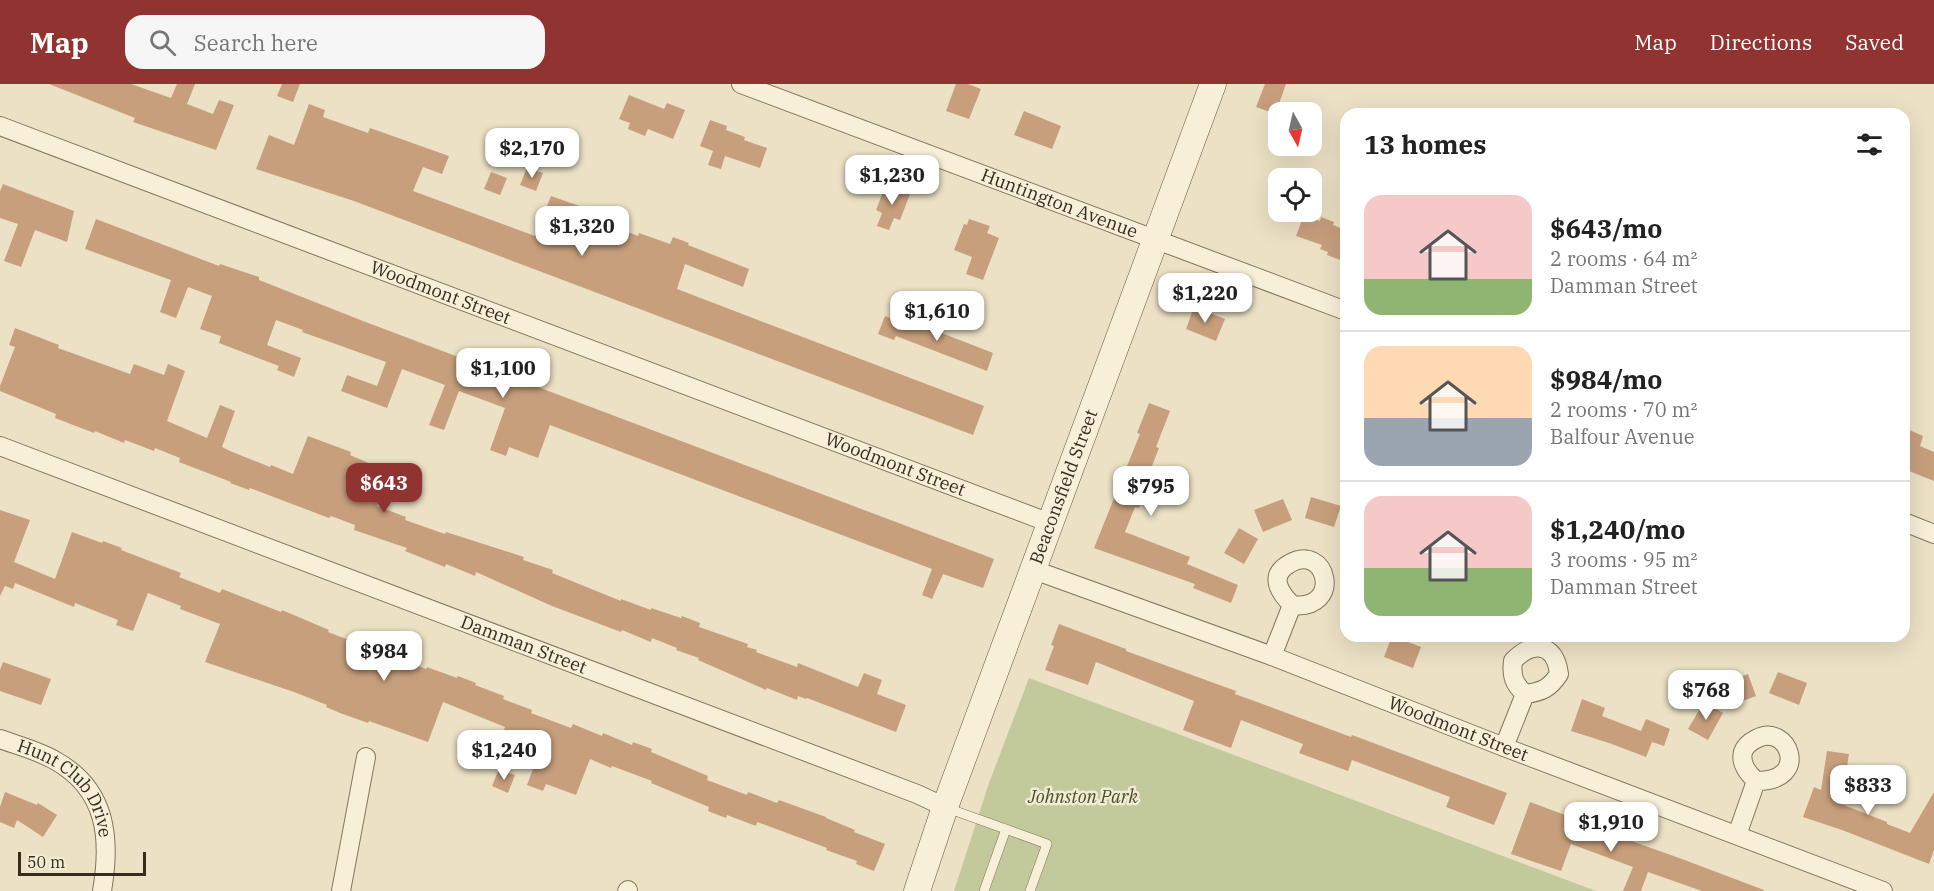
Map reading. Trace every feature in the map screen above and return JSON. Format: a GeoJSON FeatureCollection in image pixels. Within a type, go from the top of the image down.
{"type":"FeatureCollection","features":[{"type":"Feature","properties":{"kind":"street","name":"Huntington Avenue"},"geometry":{"type":"LineString","coordinates":[[741,84],[1340,309]]}},
{"type":"Feature","properties":{"kind":"street","name":"Beaconsfield Street"},"geometry":{"type":"LineString","coordinates":[[918,891],[945,807],[1213,84]]}},
{"type":"Feature","properties":{"kind":"street","name":"Woodmont Street"},"geometry":{"type":"LineString","coordinates":[[0,126],[1050,523]]}},
{"type":"Feature","properties":{"kind":"street","name":"Damman Street"},"geometry":{"type":"LineString","coordinates":[[0,446],[945,807]]}},
{"type":"Feature","properties":{"kind":"street"},"geometry":{"type":"LineString","coordinates":[[1910,524],[1934,534]]}},
{"type":"Feature","properties":{"kind":"street","name":"Woodmont Street"},"geometry":{"type":"LineString","coordinates":[[1034,570],[1272,656],[1883,891]]}},
{"type":"Feature","properties":{"kind":"street"},"geometry":{"type":"LineString","coordinates":[[1272,656],[1292,605]]}},
{"type":"Feature","properties":{"kind":"street"},"geometry":{"type":"LineString","coordinates":[[1504,747],[1525,694]]}},
{"type":"Feature","properties":{"kind":"street","name":"Hunt Club Drive"},"geometry":{"type":"LineString","coordinates":[[0,739],[57,761],[68,769],[90,793],[102,818],[106,836],[107,857],[102,891]]}},
{"type":"Feature","properties":{"kind":"street"},"geometry":{"type":"LineString","coordinates":[[342,887],[366,757]]}},
{"type":"Feature","properties":{"kind":"street"},"geometry":{"type":"LineString","coordinates":[[1737,835],[1756,781]]}},
{"type":"Feature","properties":{"kind":"lane"},"geometry":{"type":"LineString","coordinates":[[945,807],[1047,844],[1030,891]]}},
{"type":"Feature","properties":{"kind":"lane"},"geometry":{"type":"LineString","coordinates":[[984,891],[1006,830]]}},
{"type":"Feature","properties":{"kind":"green space","name":"Johnston Park"},"geometry":{"type":"Polygon","coordinates":[[[1029,678],[1596,891],[954,891],[989,783],[1029,678]]]}},
{"type":"Feature","properties":{"kind":"building"},"geometry":{"type":"Polygon","coordinates":[[[49,84],[131,84],[171,98],[177,84],[195,84],[187,104],[213,114],[219,100],[234,105],[216,150],[133,122],[135,118],[49,84]]]}},
{"type":"Feature","properties":{"kind":"building"},"geometry":{"type":"Polygon","coordinates":[[[282,84],[300,84],[293,102],[277,96],[282,84]]]}},
{"type":"Feature","properties":{"kind":"building"},"geometry":{"type":"Polygon","coordinates":[[[956,84],[968,84],[981,89],[969,119],[946,111],[956,84]]]}},
{"type":"Feature","properties":{"kind":"building"},"geometry":{"type":"Polygon","coordinates":[[[1265,84],[1286,84],[1280,102],[1268,102],[1268,111],[1256,107],[1265,84]]]}},
{"type":"Feature","properties":{"kind":"building"},"geometry":{"type":"Polygon","coordinates":[[[629,95],[664,109],[667,103],[685,110],[673,139],[648,129],[645,136],[628,129],[630,123],[619,119],[629,95]]]}},
{"type":"Feature","properties":{"kind":"building"},"geometry":{"type":"Polygon","coordinates":[[[309,104],[325,110],[323,117],[368,133],[370,128],[449,156],[442,174],[423,167],[413,191],[535,236],[551,196],[599,213],[596,220],[638,236],[639,233],[670,244],[673,237],[749,269],[743,287],[685,264],[677,289],[984,406],[973,435],[354,201],[256,169],[269,135],[294,145],[309,104]]]}},
{"type":"Feature","properties":{"kind":"building"},"geometry":{"type":"Polygon","coordinates":[[[1024,111],[1061,126],[1052,149],[1014,135],[1024,111]]]}},
{"type":"Feature","properties":{"kind":"building"},"geometry":{"type":"Polygon","coordinates":[[[710,120],[727,126],[726,130],[745,137],[744,140],[767,148],[760,168],[725,156],[721,169],[708,165],[713,151],[700,146],[710,120]]]}},
{"type":"Feature","properties":{"kind":"building"},"geometry":{"type":"Polygon","coordinates":[[[527,168],[543,173],[536,191],[520,185],[527,168]]]}},
{"type":"Feature","properties":{"kind":"building"},"geometry":{"type":"Polygon","coordinates":[[[491,172],[507,178],[500,195],[484,189],[491,172]]]}},
{"type":"Feature","properties":{"kind":"building"},"geometry":{"type":"Polygon","coordinates":[[[3,184],[74,211],[67,242],[35,230],[21,267],[4,261],[18,224],[0,218],[0,191],[3,184]]]}},
{"type":"Feature","properties":{"kind":"building"},"geometry":{"type":"Polygon","coordinates":[[[886,185],[910,194],[900,220],[894,218],[889,230],[877,226],[882,213],[876,210],[886,185]]]}},
{"type":"Feature","properties":{"kind":"building"},"geometry":{"type":"Polygon","coordinates":[[[1322,217],[1334,222],[1333,225],[1340,228],[1340,260],[1327,255],[1328,252],[1320,249],[1322,245],[1296,236],[1301,222],[1322,222],[1322,217]]]}},
{"type":"Feature","properties":{"kind":"building"},"geometry":{"type":"Polygon","coordinates":[[[96,219],[219,266],[220,264],[259,277],[259,280],[363,321],[994,559],[983,588],[943,574],[932,599],[922,595],[932,569],[550,425],[538,458],[509,447],[506,456],[490,450],[505,408],[459,391],[444,430],[429,425],[445,385],[402,369],[387,408],[341,391],[347,375],[377,386],[386,362],[302,332],[303,330],[276,320],[267,345],[301,358],[294,377],[277,370],[279,366],[219,343],[221,336],[200,329],[212,296],[188,287],[176,318],[160,312],[171,280],[85,249],[96,219]]]}},
{"type":"Feature","properties":{"kind":"building"},"geometry":{"type":"Polygon","coordinates":[[[969,219],[990,226],[987,233],[999,238],[983,280],[966,274],[972,257],[954,250],[964,224],[967,225],[969,219]]]}},
{"type":"Feature","properties":{"kind":"building"},"geometry":{"type":"Polygon","coordinates":[[[1194,307],[1225,319],[1216,341],[1186,329],[1194,307]]]}},
{"type":"Feature","properties":{"kind":"building"},"geometry":{"type":"Polygon","coordinates":[[[885,316],[914,327],[916,323],[993,353],[987,371],[896,336],[894,340],[878,334],[885,316]]]}},
{"type":"Feature","properties":{"kind":"building"},"geometry":{"type":"Polygon","coordinates":[[[15,328],[59,345],[58,348],[130,374],[134,364],[164,375],[168,364],[185,371],[167,421],[207,438],[220,405],[235,411],[222,447],[230,451],[293,474],[308,436],[351,452],[350,455],[380,468],[367,499],[378,503],[377,506],[406,517],[405,520],[524,557],[523,560],[553,570],[552,573],[621,601],[621,599],[681,618],[682,616],[700,623],[699,627],[748,644],[747,647],[757,650],[756,652],[797,667],[798,663],[858,687],[864,673],[882,680],[877,694],[906,705],[896,732],[807,698],[798,696],[797,700],[767,688],[766,690],[698,660],[699,658],[676,650],[677,648],[652,638],[651,642],[622,630],[621,632],[552,606],[476,572],[475,576],[446,564],[445,567],[405,551],[407,548],[354,530],[355,525],[230,483],[179,462],[180,458],[155,448],[154,451],[125,440],[124,443],[55,418],[56,414],[0,391],[15,347],[9,345],[15,328]]]}},
{"type":"Feature","properties":{"kind":"building"},"geometry":{"type":"Polygon","coordinates":[[[1149,403],[1170,411],[1143,489],[1149,491],[1144,504],[1141,503],[1139,508],[1135,507],[1125,532],[1190,557],[1187,564],[1238,585],[1231,603],[1193,588],[1195,584],[1094,548],[1140,434],[1137,433],[1149,403]]]}},
{"type":"Feature","properties":{"kind":"building"},"geometry":{"type":"Polygon","coordinates":[[[1910,430],[1923,436],[1920,446],[1934,452],[1934,481],[1910,471],[1910,430]]]}},
{"type":"Feature","properties":{"kind":"building"},"geometry":{"type":"Polygon","coordinates":[[[1311,497],[1340,506],[1334,527],[1305,518],[1311,497]]]}},
{"type":"Feature","properties":{"kind":"building"},"geometry":{"type":"Polygon","coordinates":[[[1283,499],[1292,520],[1263,532],[1254,510],[1283,499]]]}},
{"type":"Feature","properties":{"kind":"building"},"geometry":{"type":"Polygon","coordinates":[[[0,510],[30,520],[14,562],[55,579],[72,532],[102,543],[103,541],[181,573],[179,577],[220,593],[222,589],[281,612],[282,610],[357,643],[357,645],[396,660],[397,658],[457,678],[458,676],[504,696],[503,699],[532,710],[531,713],[571,728],[573,724],[602,736],[603,733],[632,745],[633,742],[652,749],[651,752],[708,776],[707,780],[747,795],[748,792],[777,803],[779,800],[826,817],[855,830],[854,832],[885,844],[874,871],[856,864],[857,861],[826,850],[827,848],[757,822],[756,826],[727,815],[726,818],[708,811],[709,807],[651,783],[652,781],[590,759],[576,795],[546,784],[543,791],[527,785],[541,748],[532,744],[533,741],[443,702],[428,742],[340,713],[326,707],[327,705],[294,692],[205,662],[220,624],[180,609],[181,606],[148,593],[133,631],[116,625],[118,620],[75,603],[74,607],[15,583],[13,589],[5,586],[0,596],[0,510]]]}},
{"type":"Feature","properties":{"kind":"building"},"geometry":{"type":"Polygon","coordinates":[[[1239,528],[1258,539],[1244,564],[1224,553],[1239,528]]]}},
{"type":"Feature","properties":{"kind":"building"},"geometry":{"type":"Polygon","coordinates":[[[1059,624],[1236,691],[1235,694],[1507,793],[1494,825],[1446,807],[1450,797],[1352,760],[1348,771],[1299,753],[1303,744],[1241,720],[1231,748],[1183,730],[1194,701],[1096,662],[1088,685],[1045,670],[1059,624]]]}},
{"type":"Feature","properties":{"kind":"building"},"geometry":{"type":"Polygon","coordinates":[[[1390,642],[1408,642],[1421,647],[1413,668],[1384,657],[1390,642]]]}},
{"type":"Feature","properties":{"kind":"building"},"geometry":{"type":"Polygon","coordinates":[[[3,662],[51,679],[41,705],[0,691],[0,670],[3,662]]]}},
{"type":"Feature","properties":{"kind":"building"},"geometry":{"type":"Polygon","coordinates":[[[1778,672],[1807,683],[1799,705],[1769,693],[1778,672]]]}},
{"type":"Feature","properties":{"kind":"building"},"geometry":{"type":"Polygon","coordinates":[[[1748,674],[1756,696],[1726,707],[1718,685],[1748,674]]]}},
{"type":"Feature","properties":{"kind":"building"},"geometry":{"type":"Polygon","coordinates":[[[1582,699],[1605,708],[1602,716],[1641,731],[1646,719],[1670,729],[1664,746],[1652,742],[1646,757],[1571,731],[1582,699]]]}},
{"type":"Feature","properties":{"kind":"building"},"geometry":{"type":"Polygon","coordinates":[[[1704,702],[1723,713],[1708,740],[1688,729],[1704,702]]]}},
{"type":"Feature","properties":{"kind":"building"},"geometry":{"type":"Polygon","coordinates":[[[1827,751],[1849,754],[1841,804],[1910,833],[1934,792],[1934,850],[1929,864],[1803,817],[1814,787],[1821,790],[1827,751]]]}},
{"type":"Feature","properties":{"kind":"building"},"geometry":{"type":"Polygon","coordinates":[[[499,769],[515,775],[508,793],[492,786],[499,769]]]}},
{"type":"Feature","properties":{"kind":"building"},"geometry":{"type":"Polygon","coordinates":[[[5,792],[37,805],[38,803],[57,815],[43,837],[17,820],[14,828],[0,822],[0,807],[5,792]]]}},
{"type":"Feature","properties":{"kind":"building"},"geometry":{"type":"Polygon","coordinates":[[[1530,802],[1565,815],[1564,817],[1764,890],[1702,891],[1648,872],[1641,891],[1623,891],[1633,867],[1571,844],[1561,871],[1511,854],[1530,802]]]}}]}
